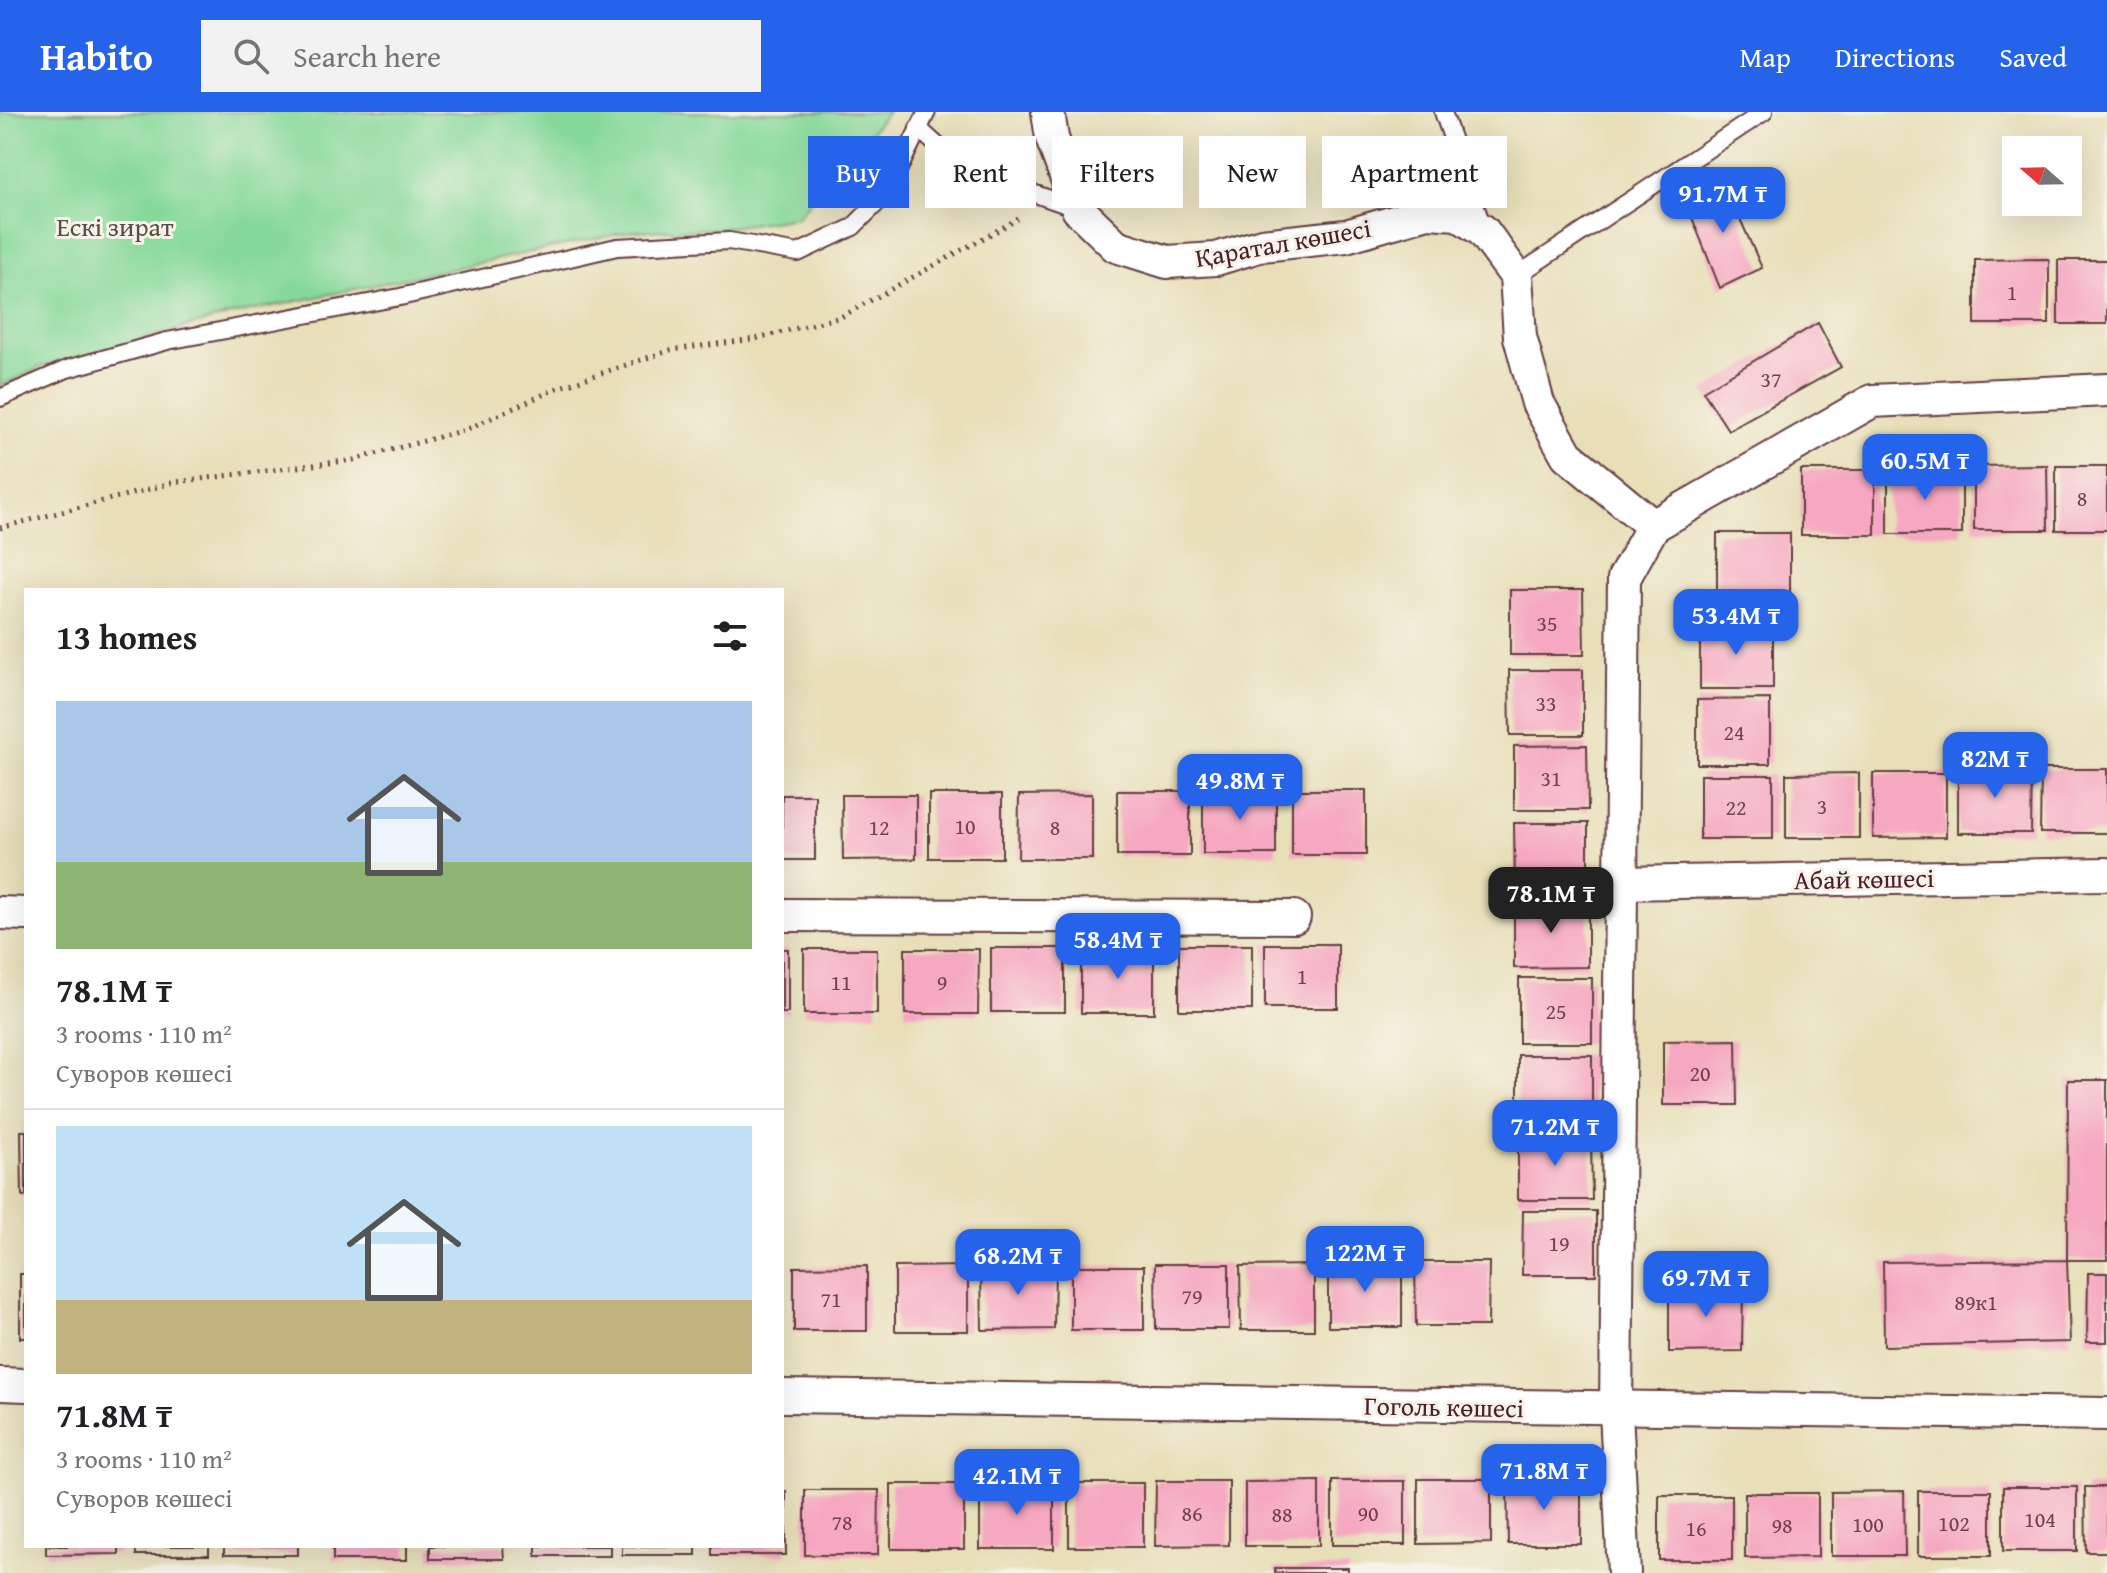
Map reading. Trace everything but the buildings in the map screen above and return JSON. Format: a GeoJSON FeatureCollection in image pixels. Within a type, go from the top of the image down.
{"type":"FeatureCollection","features":[{"type":"Feature","properties":{"kind":"street","name":"Қаратал көшесі"},"geometry":{"type":"LineString","coordinates":[[1048,112],[1052,138],[1078,209],[1116,246],[1167,262],[1216,259],[1262,245],[1346,236],[1428,212],[1458,214],[1483,231],[1516,276]]}},
{"type":"Feature","properties":{"kind":"street"},"geometry":{"type":"LineString","coordinates":[[1516,276],[1520,337],[1538,403],[1567,455],[1653,526]]}},
{"type":"Feature","properties":{"kind":"street"},"geometry":{"type":"LineString","coordinates":[[1624,1573],[1616,1410],[1624,578],[1653,526],[1872,401],[2107,390]]}},
{"type":"Feature","properties":{"kind":"street","name":"Абай көшесі"},"geometry":{"type":"LineString","coordinates":[[1621,883],[2107,874]]}},
{"type":"Feature","properties":{"kind":"street"},"geometry":{"type":"LineString","coordinates":[[0,913],[24,914]]}},
{"type":"Feature","properties":{"kind":"street"},"geometry":{"type":"LineString","coordinates":[[784,915],[1294,917]]}},
{"type":"Feature","properties":{"kind":"street"},"geometry":{"type":"LineString","coordinates":[[0,1384],[24,1385]]}},
{"type":"Feature","properties":{"kind":"street","name":"Гоголь көшесі"},"geometry":{"type":"LineString","coordinates":[[784,1396],[1616,1410],[2107,1414]]}},
{"type":"Feature","properties":{"kind":"lane"},"geometry":{"type":"LineString","coordinates":[[0,398],[67,369],[167,341],[400,297],[617,247],[729,241],[798,253],[853,227],[887,193],[927,112]]}},
{"type":"Feature","properties":{"kind":"lane"},"geometry":{"type":"LineString","coordinates":[[1443,112],[1483,231]]}},
{"type":"Feature","properties":{"kind":"lane"},"geometry":{"type":"LineString","coordinates":[[1516,276],[1764,112]]}},
{"type":"Feature","properties":{"kind":"lane"},"geometry":{"type":"LineString","coordinates":[[918,128],[951,158],[993,179],[1078,209]]}},
{"type":"Feature","properties":{"kind":"path"},"geometry":{"type":"LineString","coordinates":[[0,528],[176,482],[353,460],[465,430],[560,387],[671,350],[755,339],[841,317],[1013,220],[1078,209]]}},
{"type":"Feature","properties":{"kind":"green space","name":"Ескі зират"},"geometry":{"type":"Polygon","coordinates":[[[0,112],[888,112],[867,136],[808,136],[808,204],[797,217],[717,229],[632,231],[231,315],[41,367],[0,386],[0,112]]]}}]}
